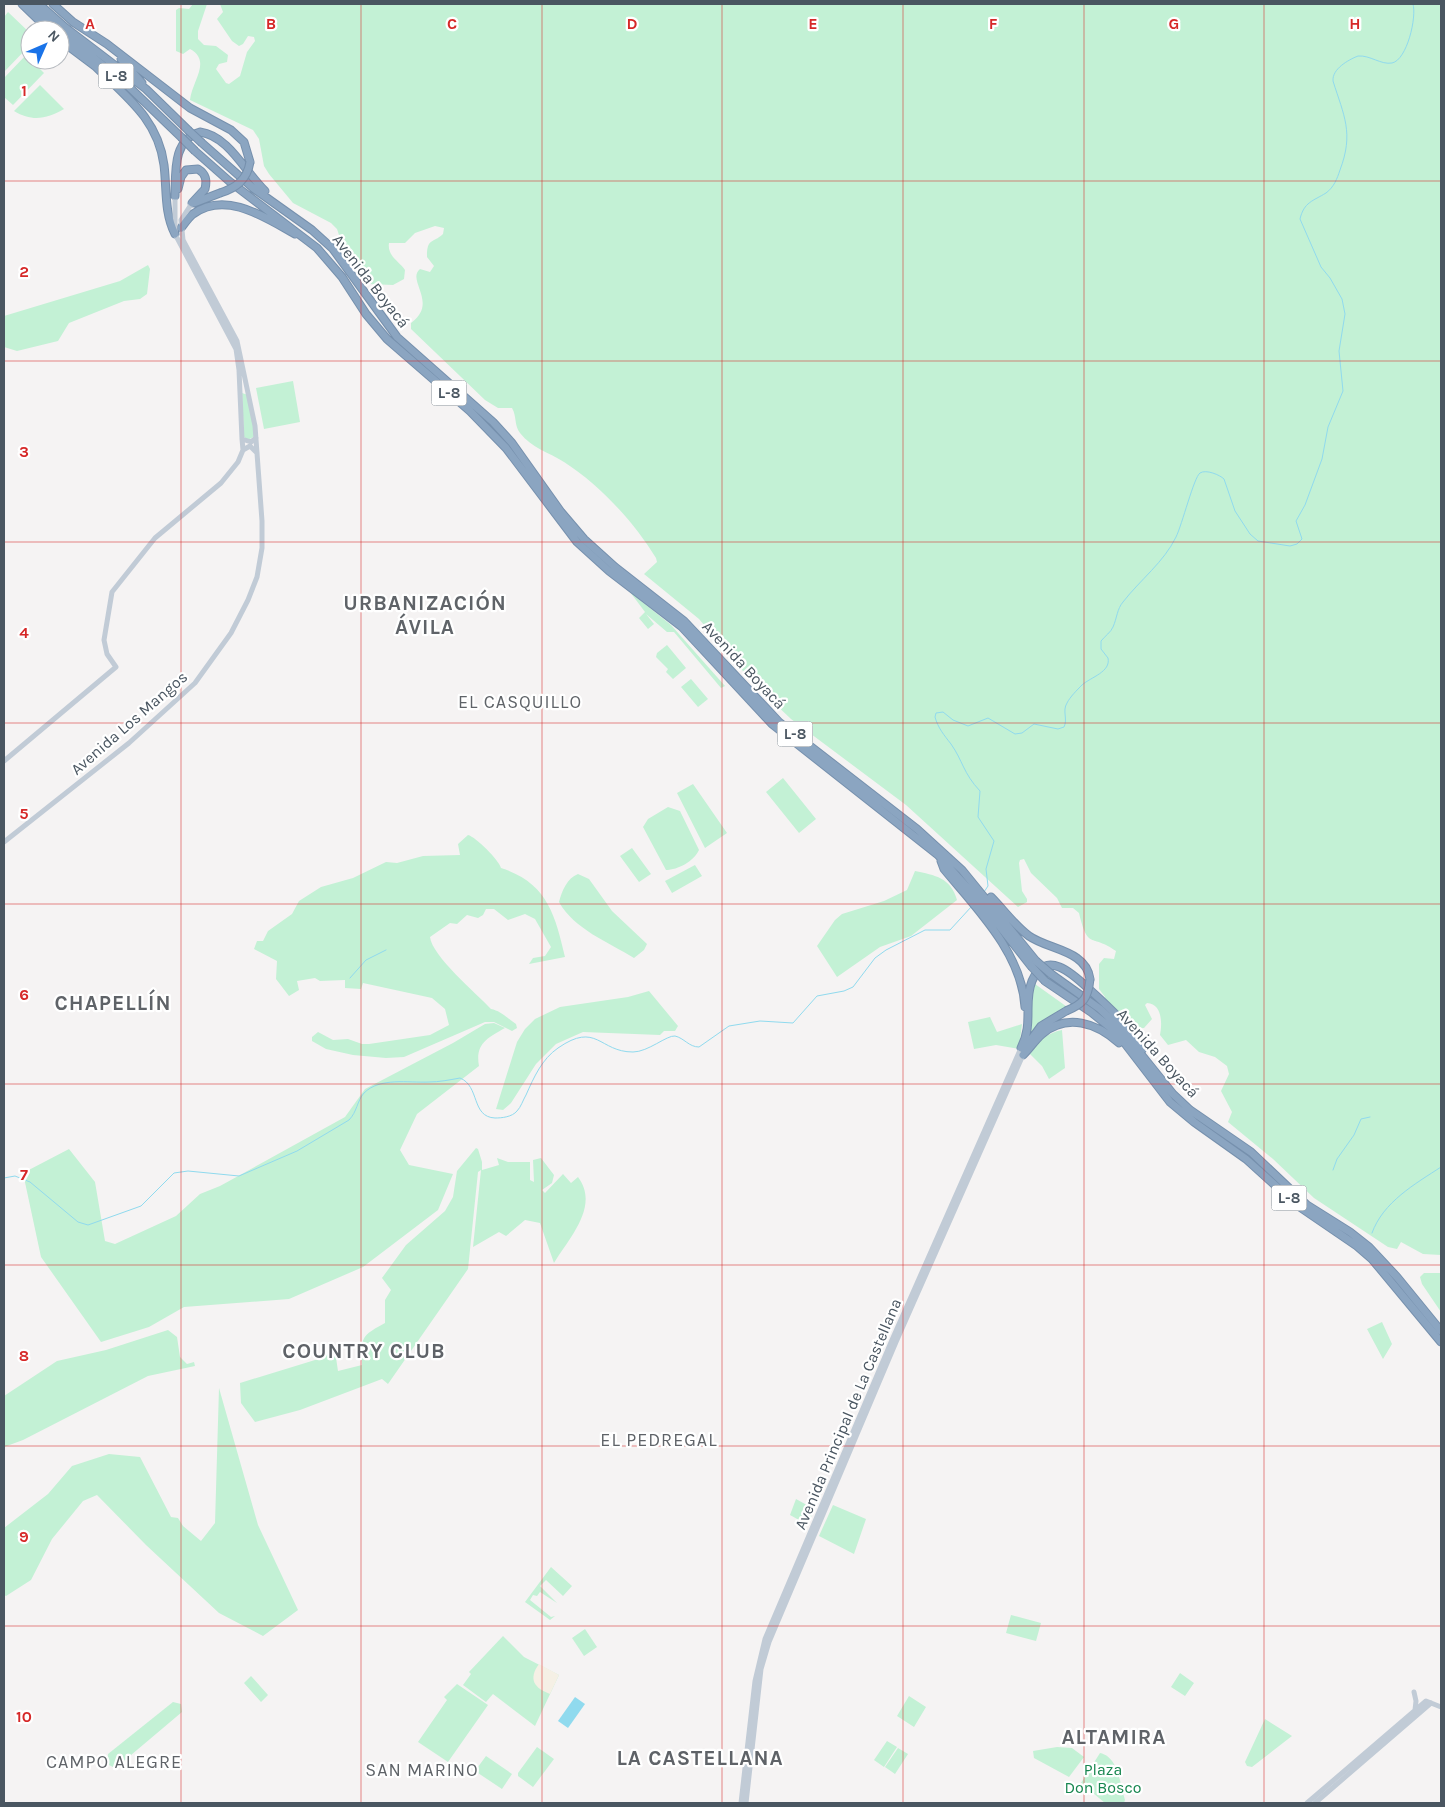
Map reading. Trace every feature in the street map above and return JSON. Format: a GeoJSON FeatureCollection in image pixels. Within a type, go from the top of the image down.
{"type":"FeatureCollection","features":[{"type":"Feature","properties":{"kind":"highway"},"geometry":{"type":"LineString","coordinates":[[22,4],[39,20]]}},
{"type":"Feature","properties":{"kind":"highway","name":"Avenida Boyacá"},"geometry":{"type":"LineString","coordinates":[[31,4],[49,20]]}},
{"type":"Feature","properties":{"kind":"highway","name":"Avenida Boyacá"},"geometry":{"type":"LineString","coordinates":[[39,4],[66,28],[146,89],[202,143],[253,188],[312,230],[333,249],[397,337],[506,436],[524,457],[561,512],[584,539],[615,567],[684,621],[780,722],[917,829],[967,874],[972,888]]}},
{"type":"Feature","properties":{"kind":"highway"},"geometry":{"type":"LineString","coordinates":[[52,4],[72,22],[107,44],[190,108],[231,130],[244,142],[250,162],[246,176],[240,183],[192,204]]}},
{"type":"Feature","properties":{"kind":"highway","name":"Avenida Boyacá"},"geometry":{"type":"LineString","coordinates":[[70,38],[125,82],[195,151],[229,181],[281,218],[323,254],[342,277],[366,314],[387,339],[470,410],[506,448],[578,542],[609,572],[682,627],[772,724],[917,836],[940,858],[944,869],[972,888],[1046,981],[1091,1012],[1116,1034],[1170,1102],[1194,1122],[1246,1158],[1297,1206],[1357,1246],[1372,1259],[1441,1342]]}},
{"type":"Feature","properties":{"kind":"highway"},"geometry":{"type":"LineString","coordinates":[[107,44],[146,89]]}},
{"type":"Feature","properties":{"kind":"highway","name":"L-8"},"geometry":{"type":"LineString","coordinates":[[70,48],[92,64]]}},
{"type":"Feature","properties":{"kind":"highway"},"geometry":{"type":"LineString","coordinates":[[92,64],[168,125]]}},
{"type":"Feature","properties":{"kind":"highway"},"geometry":{"type":"LineString","coordinates":[[92,64],[152,124],[160,144],[169,217],[175,234]]}},
{"type":"Feature","properties":{"kind":"highway"},"geometry":{"type":"LineString","coordinates":[[175,196],[176,164],[179,151],[188,138],[200,132],[212,134],[222,142],[252,179],[277,204]]}},
{"type":"Feature","properties":{"kind":"highway"},"geometry":{"type":"LineString","coordinates":[[175,196],[183,173],[188,169],[198,169],[206,177],[205,189],[192,204]]}},
{"type":"Feature","properties":{"kind":"highway"},"geometry":{"type":"LineString","coordinates":[[180,228],[189,217],[200,209],[222,205],[255,213],[310,242]]}},
{"type":"Feature","properties":{"kind":"highway"},"geometry":{"type":"LineString","coordinates":[[972,888],[985,903],[1028,936],[1078,958],[1087,969],[1090,979],[1085,1001],[1051,1018],[1040,1027],[1022,1051]]}},
{"type":"Feature","properties":{"kind":"highway"},"geometry":{"type":"LineString","coordinates":[[985,903],[1020,978],[1025,1021],[1022,1051]]}},
{"type":"Feature","properties":{"kind":"highway","name":"Avenida Boyacá"},"geometry":{"type":"LineString","coordinates":[[1033,964],[1051,974],[1100,1009],[1120,1027],[1171,1092],[1190,1110],[1250,1152],[1308,1205],[1369,1247],[1397,1277],[1441,1332]]}},
{"type":"Feature","properties":{"kind":"highway"},"geometry":{"type":"LineString","coordinates":[[1022,1051],[1029,1026],[1028,998],[1032,982],[1040,970],[1055,966],[1073,973],[1119,1016],[1134,1034],[1148,1061]]}},
{"type":"Feature","properties":{"kind":"highway"},"geometry":{"type":"LineString","coordinates":[[1022,1051],[1056,1025],[1071,1022],[1101,1028],[1130,1050]]}},
{"type":"Feature","properties":{"kind":"street"},"geometry":{"type":"LineString","coordinates":[[4,761],[116,667],[107,654],[104,640],[112,592],[155,538],[231,473],[242,450],[239,370],[236,350],[175,234],[175,196]]}},
{"type":"Feature","properties":{"kind":"street"},"geometry":{"type":"LineString","coordinates":[[180,228],[183,216],[192,204]]}},
{"type":"Feature","properties":{"kind":"street","name":"Avenida Los Mangos"},"geometry":{"type":"LineString","coordinates":[[4,842],[78,784],[164,712],[195,683],[230,632],[248,600],[260,568],[262,521],[258,453],[249,395],[237,341],[183,240],[180,228]]}},
{"type":"Feature","properties":{"kind":"street"},"geometry":{"type":"LineString","coordinates":[[239,395],[244,392],[249,395]]}},
{"type":"Feature","properties":{"kind":"street"},"geometry":{"type":"LineString","coordinates":[[242,439],[251,442],[256,438]]}},
{"type":"Feature","properties":{"kind":"street"},"geometry":{"type":"LineString","coordinates":[[242,450],[250,446],[258,453]]}},
{"type":"Feature","properties":{"kind":"street","name":"Avenida Principal de La Castellana"},"geometry":{"type":"LineString","coordinates":[[741,1803],[755,1681],[765,1639],[892,1340],[1022,1051]]}},
{"type":"Feature","properties":{"kind":"street","name":"Avenida Principal de La Castellana"},"geometry":{"type":"LineString","coordinates":[[746,1803],[761,1669],[769,1642],[1022,1051]]}},
{"type":"Feature","properties":{"kind":"street"},"geometry":{"type":"LineString","coordinates":[[1414,1692],[1416,1701],[1415,1711]]}},
{"type":"Feature","properties":{"kind":"street"},"geometry":{"type":"LineString","coordinates":[[1315,1803],[1429,1702]]}},
{"type":"Feature","properties":{"kind":"street"},"geometry":{"type":"LineString","coordinates":[[1307,1803],[1415,1711],[1429,1702],[1441,1705]]}},
{"type":"Feature","properties":{"kind":"green space"},"geometry":{"type":"Polygon","coordinates":[[[193,4],[207,4],[198,31],[198,39],[204,45],[216,46],[228,55],[227,62],[219,64],[216,69],[226,83],[229,84],[240,76],[247,52],[255,41],[254,37],[248,36],[243,44],[239,46],[232,41],[217,19],[223,12],[220,4],[1441,4],[1441,1255],[1423,1254],[1401,1242],[1397,1249],[1388,1247],[1314,1198],[1273,1159],[1228,1122],[1232,1112],[1221,1091],[1229,1074],[1227,1066],[1215,1057],[1199,1052],[1186,1040],[1168,1045],[1160,1035],[1159,1011],[1152,1004],[1147,1003],[1145,1005],[1152,1019],[1144,1028],[1140,1028],[1126,1017],[1121,1017],[1106,1005],[1105,997],[1099,989],[1099,964],[1104,958],[1114,959],[1116,951],[1088,937],[1079,913],[1073,908],[1062,908],[1057,898],[1031,873],[1024,859],[1020,860],[1019,863],[1022,891],[1027,902],[1018,907],[906,805],[791,719],[753,683],[699,619],[644,574],[657,562],[656,558],[627,518],[615,505],[577,471],[525,438],[518,430],[512,408],[498,408],[485,400],[411,329],[411,323],[419,315],[422,308],[417,274],[420,269],[430,272],[434,266],[427,257],[428,247],[431,242],[443,234],[444,228],[435,226],[415,233],[405,243],[389,243],[392,255],[405,270],[404,279],[393,285],[369,284],[343,247],[337,229],[331,223],[293,203],[269,174],[264,166],[259,139],[253,130],[190,100],[199,72],[200,59],[190,49],[183,54],[176,51],[176,10],[179,8],[189,9],[193,4]]]}},
{"type":"Feature","properties":{"kind":"green space"},"geometry":{"type":"Polygon","coordinates":[[[8,12],[20,23],[20,55],[4,72],[4,17],[8,12]]]}},
{"type":"Feature","properties":{"kind":"green space"},"geometry":{"type":"Polygon","coordinates":[[[20,61],[20,70],[41,70],[44,73],[13,105],[4,97],[4,78],[20,61]]]}},
{"type":"Feature","properties":{"kind":"green space"},"geometry":{"type":"Polygon","coordinates":[[[40,85],[64,109],[52,115],[39,118],[27,117],[14,111],[40,85]]]}},
{"type":"Feature","properties":{"kind":"green space"},"geometry":{"type":"Polygon","coordinates":[[[148,265],[150,269],[147,294],[140,299],[124,301],[69,323],[58,341],[17,351],[4,347],[4,316],[120,281],[148,265]]]}},
{"type":"Feature","properties":{"kind":"green space"},"geometry":{"type":"Polygon","coordinates":[[[293,381],[300,422],[264,429],[256,388],[293,381]]]}},
{"type":"Feature","properties":{"kind":"green space"},"geometry":{"type":"Polygon","coordinates":[[[242,393],[248,395],[255,436],[248,440],[244,437],[242,393]]]}},
{"type":"Feature","properties":{"kind":"green space"},"geometry":{"type":"Polygon","coordinates":[[[630,592],[671,625],[725,686],[721,688],[674,632],[667,632],[646,614],[654,624],[648,629],[639,618],[645,612],[630,592]]]}},
{"type":"Feature","properties":{"kind":"green space"},"geometry":{"type":"Polygon","coordinates":[[[667,645],[686,668],[673,679],[666,672],[668,669],[656,657],[657,653],[667,645]]]}},
{"type":"Feature","properties":{"kind":"green space"},"geometry":{"type":"Polygon","coordinates":[[[691,679],[708,699],[698,707],[681,687],[691,679]]]}},
{"type":"Feature","properties":{"kind":"green space"},"geometry":{"type":"Polygon","coordinates":[[[783,778],[816,819],[799,833],[766,792],[783,778]]]}},
{"type":"Feature","properties":{"kind":"green space"},"geometry":{"type":"Polygon","coordinates":[[[693,784],[727,833],[705,848],[677,793],[693,784]]]}},
{"type":"Feature","properties":{"kind":"green space"},"geometry":{"type":"Polygon","coordinates":[[[668,807],[680,811],[699,850],[685,864],[666,870],[643,827],[648,819],[668,807]]]}},
{"type":"Feature","properties":{"kind":"green space"},"geometry":{"type":"Polygon","coordinates":[[[468,835],[487,849],[501,868],[517,874],[539,891],[552,914],[561,941],[565,957],[529,964],[533,958],[545,956],[551,947],[535,919],[525,914],[508,920],[494,909],[486,909],[483,915],[478,918],[467,915],[457,924],[450,923],[430,937],[438,954],[446,964],[491,1009],[504,1015],[516,1024],[517,1028],[512,1031],[494,1022],[485,1022],[404,1057],[386,1058],[353,1055],[326,1049],[312,1041],[312,1037],[318,1032],[333,1040],[348,1039],[362,1044],[369,1044],[430,1035],[449,1025],[445,1009],[432,998],[363,983],[361,989],[345,988],[345,980],[320,981],[315,978],[297,981],[299,990],[289,996],[276,979],[277,961],[254,949],[257,941],[263,941],[268,931],[292,914],[299,901],[321,887],[353,878],[386,862],[397,863],[423,856],[460,855],[458,844],[468,835]]]}},
{"type":"Feature","properties":{"kind":"green space"},"geometry":{"type":"Polygon","coordinates":[[[632,848],[651,874],[639,882],[620,856],[632,848]]]}},
{"type":"Feature","properties":{"kind":"green space"},"geometry":{"type":"Polygon","coordinates":[[[695,865],[702,876],[672,893],[665,881],[695,865]]]}},
{"type":"Feature","properties":{"kind":"green space"},"geometry":{"type":"Polygon","coordinates":[[[915,871],[935,876],[946,882],[951,887],[957,900],[911,936],[880,947],[837,977],[817,946],[835,920],[842,914],[884,901],[907,890],[915,871]]]}},
{"type":"Feature","properties":{"kind":"green space"},"geometry":{"type":"Polygon","coordinates":[[[578,874],[589,879],[612,911],[647,944],[644,950],[634,958],[582,927],[565,912],[559,902],[563,889],[578,874]]]}},
{"type":"Feature","properties":{"kind":"green space"},"geometry":{"type":"Polygon","coordinates":[[[1035,984],[1070,1009],[1030,1036],[1031,1002],[1035,984]]]}},
{"type":"Feature","properties":{"kind":"green space"},"geometry":{"type":"Polygon","coordinates":[[[649,991],[678,1026],[675,1031],[664,1031],[660,1035],[583,1032],[556,1044],[536,1064],[511,1103],[503,1110],[496,1109],[517,1042],[525,1029],[535,1019],[560,1007],[628,997],[649,991]]]}},
{"type":"Feature","properties":{"kind":"green space"},"geometry":{"type":"Polygon","coordinates":[[[990,1017],[997,1032],[1022,1024],[1019,1049],[996,1045],[974,1049],[968,1022],[990,1017]]]}},
{"type":"Feature","properties":{"kind":"green space"},"geometry":{"type":"Polygon","coordinates":[[[494,1023],[505,1028],[493,1035],[481,1047],[478,1058],[479,1066],[417,1114],[400,1150],[409,1165],[453,1174],[438,1210],[363,1267],[289,1299],[184,1307],[149,1327],[101,1342],[41,1257],[23,1173],[69,1149],[95,1182],[105,1241],[115,1244],[176,1216],[200,1194],[220,1186],[345,1117],[365,1089],[485,1024],[494,1023]]]}},
{"type":"Feature","properties":{"kind":"green space"},"geometry":{"type":"Polygon","coordinates":[[[1062,1030],[1065,1068],[1049,1079],[1042,1066],[1029,1053],[1043,1038],[1062,1030]]]}},
{"type":"Feature","properties":{"kind":"green space"},"geometry":{"type":"Polygon","coordinates":[[[476,1148],[482,1162],[482,1170],[499,1165],[497,1158],[508,1162],[530,1162],[530,1180],[534,1182],[533,1160],[541,1158],[554,1175],[552,1183],[542,1190],[545,1193],[563,1174],[571,1183],[578,1177],[584,1188],[586,1199],[584,1210],[574,1232],[554,1263],[540,1223],[525,1220],[506,1236],[499,1232],[473,1247],[481,1170],[478,1172],[468,1269],[388,1384],[382,1379],[300,1410],[255,1422],[241,1403],[240,1383],[315,1360],[335,1351],[338,1371],[362,1365],[364,1338],[371,1331],[385,1323],[385,1300],[391,1290],[382,1278],[406,1245],[445,1211],[453,1197],[457,1171],[476,1148]]]}},
{"type":"Feature","properties":{"kind":"green space"},"geometry":{"type":"Polygon","coordinates":[[[1424,1273],[1441,1273],[1441,1312],[1422,1284],[1420,1277],[1424,1273]]]}},
{"type":"Feature","properties":{"kind":"green space"},"geometry":{"type":"Polygon","coordinates":[[[1382,1322],[1392,1344],[1383,1359],[1367,1329],[1382,1322]]]}},
{"type":"Feature","properties":{"kind":"green space"},"geometry":{"type":"Polygon","coordinates":[[[168,1330],[177,1337],[180,1357],[187,1364],[194,1362],[195,1366],[148,1376],[23,1440],[4,1447],[4,1396],[57,1361],[106,1350],[168,1330]]]}},
{"type":"Feature","properties":{"kind":"green space"},"geometry":{"type":"Polygon","coordinates":[[[219,1388],[258,1525],[298,1610],[263,1636],[219,1613],[146,1545],[97,1495],[83,1501],[52,1539],[31,1580],[6,1596],[4,1595],[4,1528],[48,1494],[72,1466],[109,1454],[140,1457],[171,1517],[178,1518],[183,1526],[201,1541],[215,1523],[219,1388]]]}},
{"type":"Feature","properties":{"kind":"green space"},"geometry":{"type":"Polygon","coordinates":[[[796,1499],[814,1509],[808,1525],[790,1515],[796,1499]]]}},
{"type":"Feature","properties":{"kind":"green space"},"geometry":{"type":"Polygon","coordinates":[[[833,1505],[866,1519],[854,1554],[819,1536],[833,1505]]]}},
{"type":"Feature","properties":{"kind":"green space"},"geometry":{"type":"Polygon","coordinates":[[[551,1567],[572,1586],[563,1596],[546,1580],[540,1586],[557,1603],[540,1592],[537,1596],[533,1595],[530,1600],[551,1617],[555,1616],[550,1620],[525,1602],[551,1567]]]}},
{"type":"Feature","properties":{"kind":"green space"},"geometry":{"type":"Polygon","coordinates":[[[1011,1615],[1041,1623],[1036,1641],[1006,1633],[1011,1615]]]}},
{"type":"Feature","properties":{"kind":"green space"},"geometry":{"type":"Polygon","coordinates":[[[585,1629],[597,1647],[584,1656],[572,1638],[585,1629]]]}},
{"type":"Feature","properties":{"kind":"green space"},"geometry":{"type":"Polygon","coordinates":[[[503,1636],[524,1657],[559,1675],[535,1726],[493,1694],[486,1702],[463,1685],[471,1674],[469,1672],[503,1636]]]}},
{"type":"Feature","properties":{"kind":"green space"},"geometry":{"type":"Polygon","coordinates":[[[1180,1673],[1194,1683],[1185,1696],[1171,1687],[1180,1673]]]}},
{"type":"Feature","properties":{"kind":"green space"},"geometry":{"type":"Polygon","coordinates":[[[251,1676],[268,1695],[261,1702],[244,1683],[251,1676]]]}},
{"type":"Feature","properties":{"kind":"green space"},"geometry":{"type":"Polygon","coordinates":[[[457,1684],[488,1705],[448,1762],[418,1742],[447,1700],[444,1697],[457,1684]]]}},
{"type":"Feature","properties":{"kind":"green space"},"geometry":{"type":"Polygon","coordinates":[[[909,1696],[926,1707],[914,1727],[897,1716],[909,1696]]]}},
{"type":"Feature","properties":{"kind":"green space"},"geometry":{"type":"Polygon","coordinates":[[[173,1702],[181,1704],[182,1712],[118,1766],[113,1767],[107,1764],[108,1754],[173,1702]]]}},
{"type":"Feature","properties":{"kind":"green space"},"geometry":{"type":"Polygon","coordinates":[[[1265,1719],[1292,1736],[1252,1767],[1247,1766],[1245,1762],[1265,1719]]]}},
{"type":"Feature","properties":{"kind":"green space"},"geometry":{"type":"Polygon","coordinates":[[[887,1741],[897,1747],[884,1767],[874,1760],[887,1741]]]}},
{"type":"Feature","properties":{"kind":"green space"},"geometry":{"type":"Polygon","coordinates":[[[537,1747],[554,1759],[533,1787],[518,1776],[518,1773],[537,1747]]]}},
{"type":"Feature","properties":{"kind":"green space"},"geometry":{"type":"Polygon","coordinates":[[[1057,1747],[1072,1748],[1084,1757],[1069,1777],[1034,1758],[1033,1751],[1057,1747]]]}},
{"type":"Feature","properties":{"kind":"green space"},"geometry":{"type":"Polygon","coordinates":[[[898,1748],[908,1754],[895,1774],[885,1767],[898,1748]]]}},
{"type":"Feature","properties":{"kind":"green space","name":"Plaza Don Bosco"},"geometry":{"type":"Polygon","coordinates":[[[1100,1753],[1111,1760],[1118,1772],[1125,1800],[1124,1803],[1105,1803],[1081,1783],[1100,1753]]]}},
{"type":"Feature","properties":{"kind":"green space"},"geometry":{"type":"Polygon","coordinates":[[[486,1756],[512,1774],[502,1789],[475,1771],[486,1756]]]}},
{"type":"Feature","properties":{"kind":"sand"},"geometry":{"type":"Polygon","coordinates":[[[539,1664],[559,1675],[550,1694],[540,1689],[534,1682],[534,1674],[539,1664]]]}},
{"type":"Feature","properties":{"kind":"water"},"geometry":{"type":"Polygon","coordinates":[[[575,1697],[585,1704],[568,1728],[558,1721],[575,1697]]]}},
{"type":"Feature","properties":{"kind":"waterway"},"geometry":{"type":"LineString","coordinates":[[984,892],[988,886],[986,869],[994,841],[978,817],[980,791],[940,728],[935,717],[936,713],[943,712],[953,720],[968,726],[988,718],[1015,734],[1022,733],[1034,724],[1058,729],[1064,727],[1066,706],[1070,698],[1082,685],[1100,674],[1108,663],[1108,658],[1101,649],[1101,641],[1112,629],[1119,608],[1165,555],[1176,537],[1197,476],[1200,473],[1209,472],[1224,479],[1235,511],[1250,534],[1258,541],[1290,546],[1297,544],[1302,539],[1296,521],[1305,505],[1322,459],[1328,427],[1343,391],[1339,351],[1345,314],[1342,299],[1321,267],[1300,219],[1307,205],[1329,191],[1338,177],[1344,157],[1347,135],[1346,125],[1333,81],[1335,73],[1345,63],[1358,56],[1388,63],[1397,60],[1410,37],[1414,18],[1413,4]]}},
{"type":"Feature","properties":{"kind":"waterway"},"geometry":{"type":"LineString","coordinates":[[4,1178],[15,1176],[30,1182],[78,1222],[88,1225],[141,1206],[174,1173],[188,1171],[239,1176],[297,1151],[349,1120],[364,1093],[378,1085],[395,1082],[437,1082],[460,1078],[471,1087],[482,1112],[487,1116],[495,1118],[507,1117],[518,1109],[535,1075],[547,1057],[571,1040],[590,1037],[612,1048],[633,1052],[675,1036],[692,1046],[699,1047],[729,1026],[760,1021],[793,1023],[817,996],[844,991],[853,987],[875,958],[886,950],[925,930],[950,930],[972,906]]}},
{"type":"Feature","properties":{"kind":"waterway"},"geometry":{"type":"LineString","coordinates":[[350,978],[366,960],[386,950]]}},
{"type":"Feature","properties":{"kind":"waterway"},"geometry":{"type":"LineString","coordinates":[[1333,1170],[1337,1159],[1354,1135],[1361,1119],[1370,1117]]}},
{"type":"Feature","properties":{"kind":"waterway"},"geometry":{"type":"LineString","coordinates":[[1372,1233],[1377,1222],[1392,1203],[1411,1187],[1441,1167]]}},
{"type":"Feature","properties":{"kind":"district","name":"URBANIZACIÓN ÁVILA"},"geometry":{"type":"Point","coordinates":[425,615]}},
{"type":"Feature","properties":{"kind":"district","name":"EL CASQUILLO"},"geometry":{"type":"Point","coordinates":[520,702]}},
{"type":"Feature","properties":{"kind":"district","name":"CHAPELLÍN"},"geometry":{"type":"Point","coordinates":[113,1003]}},
{"type":"Feature","properties":{"kind":"district","name":"COUNTRY CLUB"},"geometry":{"type":"Point","coordinates":[364,1351]}},
{"type":"Feature","properties":{"kind":"district","name":"EL PEDREGAL"},"geometry":{"type":"Point","coordinates":[659,1440]}},
{"type":"Feature","properties":{"kind":"district","name":"ALTAMIRA"},"geometry":{"type":"Point","coordinates":[1114,1737]}},
{"type":"Feature","properties":{"kind":"district","name":"LA CASTELLANA"},"geometry":{"type":"Point","coordinates":[700,1758]}},
{"type":"Feature","properties":{"kind":"district","name":"CAMPO ALEGRE"},"geometry":{"type":"Point","coordinates":[114,1762]}},
{"type":"Feature","properties":{"kind":"district","name":"SAN MARINO"},"geometry":{"type":"Point","coordinates":[422,1770]}}]}
